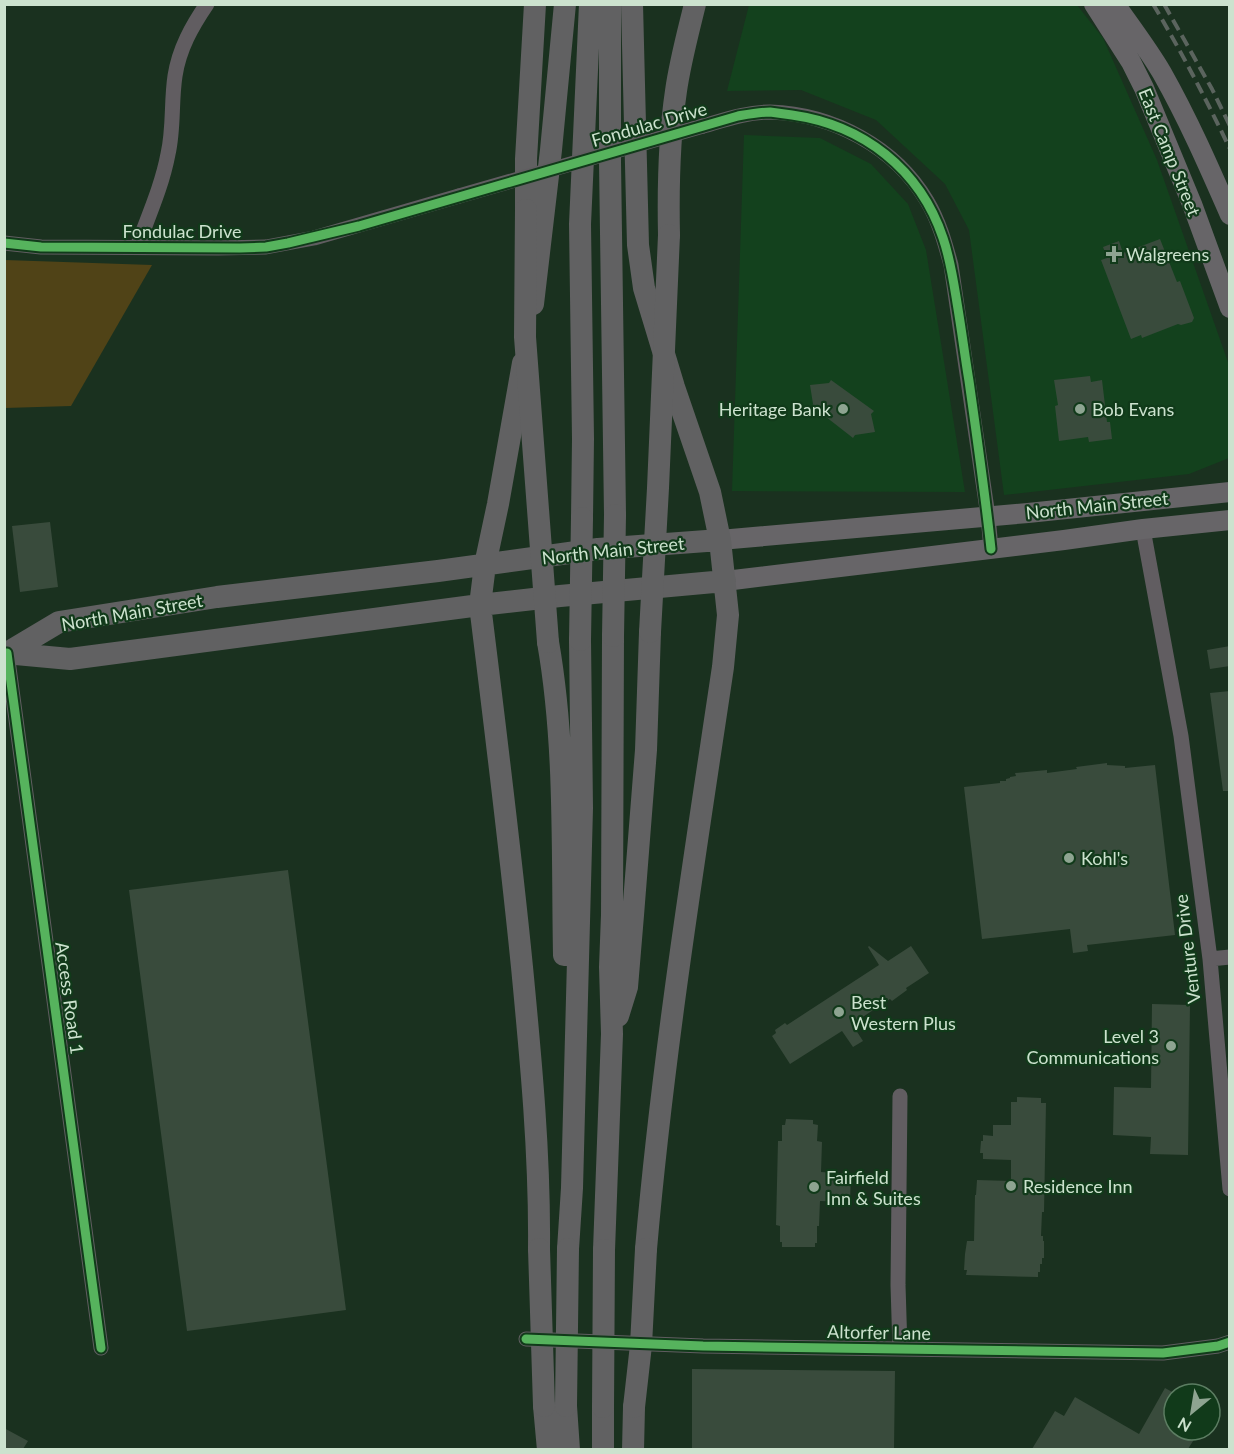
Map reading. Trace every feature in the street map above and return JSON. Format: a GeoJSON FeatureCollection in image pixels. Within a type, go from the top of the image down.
{"type":"FeatureCollection","features":[{"type":"Feature","properties":{"kind":"highway"},"geometry":{"type":"LineString","coordinates":[[535,4],[526,149],[525,337],[548,642],[553,668],[561,795],[572,1188]]}},
{"type":"Feature","properties":{"kind":"highway"},"geometry":{"type":"LineString","coordinates":[[565,4],[552,150],[534,298],[485,564],[480,605],[529,1039],[539,1193],[539,1249],[555,1406],[569,1449]]}},
{"type":"Feature","properties":{"kind":"highway"},"geometry":{"type":"LineString","coordinates":[[548,1449],[555,1406],[572,1188],[582,808],[580,640],[583,439],[580,224],[590,4]]}},
{"type":"Feature","properties":{"kind":"highway"},"geometry":{"type":"LineString","coordinates":[[603,1449],[604,1250],[612,1034],[610,967],[615,515],[610,4]]}},
{"type":"Feature","properties":{"kind":"highway"},"geometry":{"type":"LineString","coordinates":[[632,4],[638,245],[642,278],[674,387],[710,492],[720,540],[728,615],[723,667],[666,1056],[653,1168],[634,1407],[633,1449]]}},
{"type":"Feature","properties":{"kind":"highway"},"geometry":{"type":"LineString","coordinates":[[612,1034],[627,987],[646,750],[669,235],[669,156],[674,101],[695,4]]}},
{"type":"Feature","properties":{"kind":"highway","name":"North Main Street"},"geometry":{"type":"LineString","coordinates":[[6,653],[59,622],[259,591],[588,550],[720,540]]}},
{"type":"Feature","properties":{"kind":"highway","name":"North Main Street"},"geometry":{"type":"LineString","coordinates":[[6,653],[70,659],[480,605],[724,581]]}},
{"type":"Feature","properties":{"kind":"main road","name":"East Camp Street"},"geometry":{"type":"LineString","coordinates":[[1094,4],[1131,62],[1144,88],[1189,195],[1230,308]]}},
{"type":"Feature","properties":{"kind":"main road","name":"East Camp Street"},"geometry":{"type":"LineString","coordinates":[[1115,4],[1171,90],[1230,215]]}},
{"type":"Feature","properties":{"kind":"main road","name":"North Main Street"},"geometry":{"type":"LineString","coordinates":[[720,540],[1028,513],[1226,490]]}},
{"type":"Feature","properties":{"kind":"main road","name":"North Main Street"},"geometry":{"type":"LineString","coordinates":[[724,581],[1230,520]]}},
{"type":"Feature","properties":{"kind":"street"},"geometry":{"type":"LineString","coordinates":[[137,247],[168,155],[178,60],[190,31],[207,4]]}},
{"type":"Feature","properties":{"kind":"street","name":"Fondulac Drive"},"geometry":{"type":"LineString","coordinates":[[4,243],[41,247],[266,247],[314,238],[738,116],[771,112],[824,121],[844,128],[877,147],[911,178],[927,200],[943,237],[951,265],[991,549]]}},
{"type":"Feature","properties":{"kind":"street","name":"Venture Drive"},"geometry":{"type":"LineString","coordinates":[[1143,529],[1181,736],[1210,959],[1230,1189]]}},
{"type":"Feature","properties":{"kind":"street","name":"Access Road 1"},"geometry":{"type":"LineString","coordinates":[[6,653],[101,1348]]}},
{"type":"Feature","properties":{"kind":"street"},"geometry":{"type":"LineString","coordinates":[[1210,959],[1230,957]]}},
{"type":"Feature","properties":{"kind":"street"},"geometry":{"type":"LineString","coordinates":[[900,1096],[898,1244],[900,1349]]}},
{"type":"Feature","properties":{"kind":"street","name":"Altorfer Lane"},"geometry":{"type":"LineString","coordinates":[[526,1339],[712,1346],[1163,1353],[1218,1346],[1230,1342]]}},
{"type":"Feature","properties":{"kind":"shaded area"},"geometry":{"type":"Polygon","coordinates":[[[749,5],[1077,5],[1103,38],[1157,160],[1229,365],[1229,458],[1189,474],[1004,495],[969,230],[945,184],[876,120],[801,90],[727,91],[749,5]]]}},
{"type":"Feature","properties":{"kind":"shaded area"},"geometry":{"type":"Polygon","coordinates":[[[744,135],[820,138],[871,164],[908,204],[926,250],[965,492],[732,491],[744,135]]]}},
{"type":"Feature","properties":{"kind":"shaded area"},"geometry":{"type":"Polygon","coordinates":[[[5,260],[152,265],[71,406],[5,408],[5,260]]]}},
{"type":"Feature","properties":{"kind":"building","name":"Walgreens"},"geometry":{"type":"Polygon","coordinates":[[[1160,239],[1194,318],[1192,322],[1178,324],[1142,338],[1141,335],[1131,339],[1101,260],[1107,258],[1103,247],[1119,241],[1123,253],[1160,239]]]}},
{"type":"Feature","properties":{"kind":"building","name":"Bob Evans"},"geometry":{"type":"Polygon","coordinates":[[[1090,376],[1091,382],[1102,380],[1107,422],[1110,422],[1112,439],[1089,442],[1088,437],[1059,441],[1055,406],[1058,405],[1054,380],[1090,376]]]}},
{"type":"Feature","properties":{"kind":"building","name":"Heritage Bank"},"geometry":{"type":"Polygon","coordinates":[[[831,380],[874,411],[871,414],[875,432],[855,435],[853,438],[812,406],[810,385],[829,383],[831,380]]]}},
{"type":"Feature","properties":{"kind":"building"},"geometry":{"type":"Polygon","coordinates":[[[50,522],[58,587],[20,592],[12,526],[50,522]]]}},
{"type":"Feature","properties":{"kind":"building"},"geometry":{"type":"Polygon","coordinates":[[[1230,646],[1230,666],[1210,669],[1207,650],[1230,646]]]}},
{"type":"Feature","properties":{"kind":"building"},"geometry":{"type":"Polygon","coordinates":[[[1230,691],[1230,791],[1223,791],[1210,693],[1230,691]]]}},
{"type":"Feature","properties":{"kind":"building","name":"Kohl's"},"geometry":{"type":"Polygon","coordinates":[[[1107,763],[1107,765],[1125,766],[1125,768],[1155,765],[1175,935],[1087,945],[1088,951],[1073,953],[1070,929],[982,939],[964,787],[1000,783],[1000,781],[1016,776],[1015,773],[1047,770],[1047,773],[1107,763]]]}},
{"type":"Feature","properties":{"kind":"building"},"geometry":{"type":"Polygon","coordinates":[[[288,870],[346,1310],[187,1331],[129,890],[288,870]]]}},
{"type":"Feature","properties":{"kind":"building","name":"Best Western Plus"},"geometry":{"type":"Polygon","coordinates":[[[869,946],[888,961],[911,946],[929,973],[906,988],[907,990],[892,1001],[890,999],[852,1024],[863,1041],[853,1047],[842,1031],[790,1064],[772,1036],[776,1033],[775,1030],[785,1023],[787,1025],[879,965],[869,946]]]}},
{"type":"Feature","properties":{"kind":"building","name":"Level 3 Communications"},"geometry":{"type":"Polygon","coordinates":[[[1152,1004],[1190,1005],[1188,1155],[1150,1154],[1151,1137],[1113,1135],[1114,1087],[1151,1088],[1152,1004]]]}},
{"type":"Feature","properties":{"kind":"building","name":"Residence Inn"},"geometry":{"type":"Polygon","coordinates":[[[1017,1097],[1041,1098],[1041,1103],[1046,1103],[1044,1212],[1042,1212],[1041,1236],[1044,1241],[1044,1258],[1040,1264],[1040,1272],[1038,1272],[1038,1277],[966,1275],[967,1270],[964,1270],[967,1241],[974,1241],[977,1180],[1011,1181],[1011,1160],[983,1159],[983,1153],[980,1153],[981,1141],[983,1141],[983,1135],[993,1136],[993,1125],[1011,1125],[1011,1102],[1017,1102],[1017,1097]]]}},
{"type":"Feature","properties":{"kind":"building","name":"Fairfield Inn & Suites"},"geometry":{"type":"Polygon","coordinates":[[[786,1119],[813,1120],[813,1124],[818,1125],[817,1141],[822,1142],[821,1172],[851,1174],[850,1202],[820,1201],[815,1247],[782,1247],[780,1226],[776,1225],[778,1141],[782,1141],[782,1125],[785,1125],[786,1119]]]}},
{"type":"Feature","properties":{"kind":"building"},"geometry":{"type":"Polygon","coordinates":[[[692,1369],[895,1371],[894,1449],[692,1449],[692,1369]]]}},
{"type":"Feature","properties":{"kind":"building"},"geometry":{"type":"Polygon","coordinates":[[[1162,1393],[1162,1442],[1192,1442],[1188,1449],[1032,1449],[1055,1411],[1064,1416],[1075,1397],[1139,1434],[1162,1393]]]}},
{"type":"Feature","properties":{"kind":"building"},"geometry":{"type":"Polygon","coordinates":[[[4,1428],[28,1441],[23,1449],[4,1449],[4,1428]]]}},
{"type":"Feature","properties":{"kind":"railway"},"geometry":{"type":"LineString","coordinates":[[1153,4],[1193,75],[1230,149]]}},
{"type":"Feature","properties":{"kind":"railway"},"geometry":{"type":"LineString","coordinates":[[1164,4],[1230,126]]}},
{"type":"Feature","properties":{"kind":"cycle path"},"geometry":{"type":"LineString","coordinates":[[4,243],[41,247],[266,247],[359,226],[738,116],[770,112],[818,120],[865,140],[886,154],[920,191],[933,213],[950,264],[978,444],[991,549]]}},
{"type":"Feature","properties":{"kind":"cycle path"},"geometry":{"type":"LineString","coordinates":[[7,653],[101,1348]]}},
{"type":"Feature","properties":{"kind":"cycle path"},"geometry":{"type":"LineString","coordinates":[[526,1339],[703,1346],[1163,1353],[1218,1346],[1230,1342]]}},
{"type":"Feature","properties":{"kind":"place","name":"Walgreens"},"geometry":{"type":"Point","coordinates":[1114,254]}},
{"type":"Feature","properties":{"kind":"place","name":"Heritage Bank"},"geometry":{"type":"Point","coordinates":[843,409]}},
{"type":"Feature","properties":{"kind":"place","name":"Bob Evans"},"geometry":{"type":"Point","coordinates":[1080,409]}},
{"type":"Feature","properties":{"kind":"place","name":"Kohl's"},"geometry":{"type":"Point","coordinates":[1069,858]}},
{"type":"Feature","properties":{"kind":"place","name":"Best Western Plus"},"geometry":{"type":"Point","coordinates":[839,1012]}},
{"type":"Feature","properties":{"kind":"place","name":"Level 3 Communications"},"geometry":{"type":"Point","coordinates":[1171,1046]}},
{"type":"Feature","properties":{"kind":"place","name":"Residence Inn"},"geometry":{"type":"Point","coordinates":[1011,1186]}},
{"type":"Feature","properties":{"kind":"place","name":"Fairfield Inn & Suites"},"geometry":{"type":"Point","coordinates":[814,1187]}}]}
